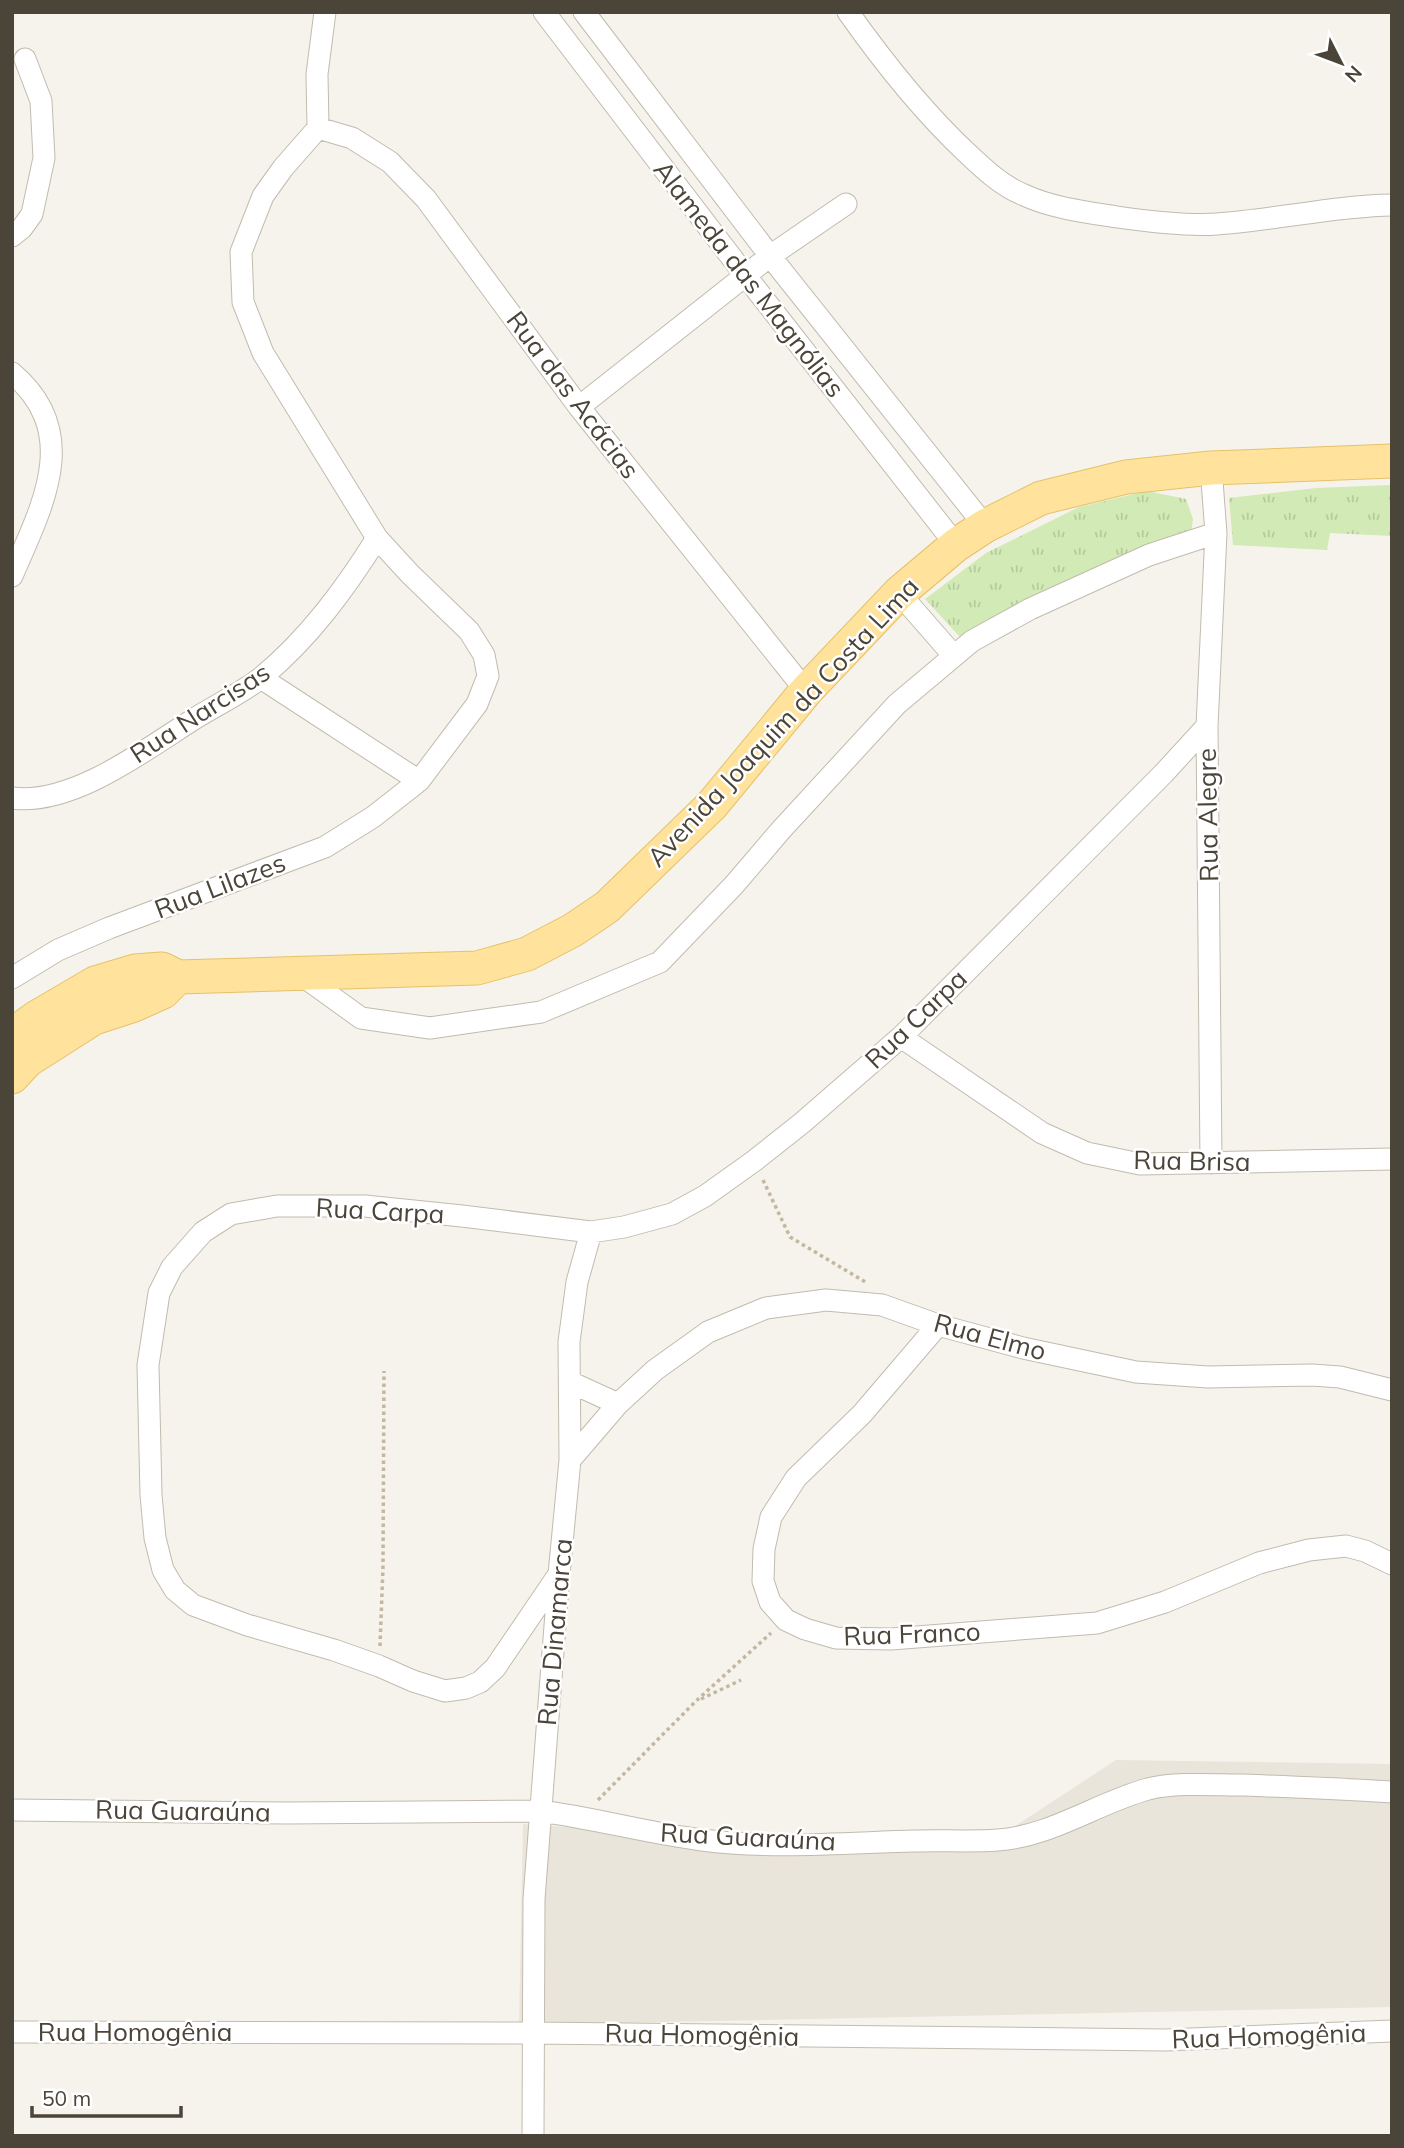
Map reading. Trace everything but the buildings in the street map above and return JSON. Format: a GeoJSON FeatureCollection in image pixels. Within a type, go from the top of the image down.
{"type":"FeatureCollection","features":[{"type":"Feature","properties":{"kind":"main road","name":"Avenida Joaquim da Costa Lima"},"geometry":{"type":"LineString","coordinates":[[12,1035],[95,983],[135,971],[162,969],[178,977],[477,968],[527,954],[573,930],[607,907],[712,805],[806,691],[899,593],[956,545],[985,526],[1041,498],[1126,477],[1211,468],[1392,461]]}},
{"type":"Feature","properties":{"kind":"main road"},"geometry":{"type":"LineString","coordinates":[[12,1077],[28,1060],[94,1018],[163,992],[178,977]]}},
{"type":"Feature","properties":{"kind":"street"},"geometry":{"type":"LineString","coordinates":[[318,128],[317,74],[325,12]]}},
{"type":"Feature","properties":{"kind":"street","name":"Alameda das Magnólias"},"geometry":{"type":"LineString","coordinates":[[544,12],[956,545]]}},
{"type":"Feature","properties":{"kind":"street","name":"Alameda das Magnólias"},"geometry":{"type":"LineString","coordinates":[[584,12],[770,256],[985,526]]}},
{"type":"Feature","properties":{"kind":"street"},"geometry":{"type":"LineString","coordinates":[[848,12],[883,61],[948,135],[991,176],[1024,195],[1068,209],[1135,219],[1213,224],[1273,219],[1356,205],[1392,205]]}},
{"type":"Feature","properties":{"kind":"street"},"geometry":{"type":"LineString","coordinates":[[12,236],[32,214],[44,158],[41,101],[25,60]]}},
{"type":"Feature","properties":{"kind":"street"},"geometry":{"type":"LineString","coordinates":[[622,114],[646,94]]}},
{"type":"Feature","properties":{"kind":"street","name":"Rua das Acácias"},"geometry":{"type":"LineString","coordinates":[[318,128],[352,138],[390,162],[426,199],[579,407],[806,691]]}},
{"type":"Feature","properties":{"kind":"street","name":"Rua Lilazes"},"geometry":{"type":"LineString","coordinates":[[12,978],[58,950],[109,928],[325,847],[373,817],[419,781],[477,704],[488,676],[484,655],[469,631],[377,538],[263,353],[243,302],[241,252],[263,196],[283,167],[318,128]]}},
{"type":"Feature","properties":{"kind":"street"},"geometry":{"type":"LineString","coordinates":[[579,407],[745,275],[846,204]]}},
{"type":"Feature","properties":{"kind":"street"},"geometry":{"type":"LineString","coordinates":[[12,373],[36,398],[48,421],[53,454],[41,510],[12,576]]}},
{"type":"Feature","properties":{"kind":"street","name":"Rua Alegre"},"geometry":{"type":"LineString","coordinates":[[1211,468],[1216,533],[1207,726],[1211,1163]]}},
{"type":"Feature","properties":{"kind":"street"},"geometry":{"type":"LineString","coordinates":[[300,974],[361,1018],[430,1028],[541,1012],[660,962],[734,885],[897,704],[972,641],[1030,609],[1149,555],[1216,533]]}},
{"type":"Feature","properties":{"kind":"street","name":"Rua Narcisas"},"geometry":{"type":"LineString","coordinates":[[12,798],[48,797],[102,777],[261,678],[330,607],[377,538]]}},
{"type":"Feature","properties":{"kind":"street"},"geometry":{"type":"LineString","coordinates":[[899,593],[954,656]]}},
{"type":"Feature","properties":{"kind":"street"},"geometry":{"type":"LineString","coordinates":[[261,678],[419,781]]}},
{"type":"Feature","properties":{"kind":"street","name":"Rua Carpa"},"geometry":{"type":"LineString","coordinates":[[559,1574],[495,1668],[480,1682],[466,1688],[445,1691],[334,1650],[247,1625],[193,1605],[175,1590],[163,1570],[155,1538],[151,1495],[148,1365],[159,1293],[172,1267],[203,1232],[231,1214],[277,1206],[365,1206],[591,1232],[624,1227],[672,1214],[705,1196],[754,1161],[901,1037],[1164,773],[1207,726]]}},
{"type":"Feature","properties":{"kind":"street","name":"Rua Brisa"},"geometry":{"type":"LineString","coordinates":[[901,1037],[1041,1133],[1087,1153],[1140,1164],[1392,1159]]}},
{"type":"Feature","properties":{"kind":"street","name":"Rua Dinamarca"},"geometry":{"type":"LineString","coordinates":[[533,2136],[534,1899],[570,1460],[569,1342],[577,1282],[591,1232]]}},
{"type":"Feature","properties":{"kind":"street","name":"Rua Elmo"},"geometry":{"type":"LineString","coordinates":[[570,1460],[618,1404],[655,1370],[708,1332],[766,1308],[826,1300],[882,1305],[938,1325],[1023,1348],[1136,1372],[1208,1377],[1326,1376],[1392,1390]]}},
{"type":"Feature","properties":{"kind":"street"},"geometry":{"type":"LineString","coordinates":[[786,1620],[770,1602],[763,1581],[764,1549],[771,1517],[796,1478],[863,1414],[938,1325]]}},
{"type":"Feature","properties":{"kind":"street"},"geometry":{"type":"LineString","coordinates":[[569,1382],[618,1404]]}},
{"type":"Feature","properties":{"kind":"street","name":"Rua Franco"},"geometry":{"type":"LineString","coordinates":[[786,1620],[836,1638],[891,1639],[1097,1623],[1165,1602],[1259,1563],[1308,1550],[1346,1546],[1365,1551],[1392,1564]]}},
{"type":"Feature","properties":{"kind":"street","name":"Rua Guaraúna"},"geometry":{"type":"LineString","coordinates":[[12,1810],[540,1811],[582,1816],[634,1829],[704,1840],[773,1844],[1000,1840],[1044,1831],[1106,1803],[1151,1788],[1203,1784],[1336,1788],[1392,1793]]}},
{"type":"Feature","properties":{"kind":"street","name":"Rua Homogênia"},"geometry":{"type":"LineString","coordinates":[[12,2032],[533,2033],[1165,2040],[1392,2031]]}},
{"type":"Feature","properties":{"kind":"path"},"geometry":{"type":"LineString","coordinates":[[754,1161],[790,1237],[872,1286]]}},
{"type":"Feature","properties":{"kind":"path"},"geometry":{"type":"LineString","coordinates":[[379,1666],[383,1567],[384,1371]]}},
{"type":"Feature","properties":{"kind":"path"},"geometry":{"type":"LineString","coordinates":[[582,1816],[696,1702],[786,1620]]}},
{"type":"Feature","properties":{"kind":"path"},"geometry":{"type":"LineString","coordinates":[[696,1702],[741,1681]]}},
{"type":"Feature","properties":{"kind":"shaded area"},"geometry":{"type":"Polygon","coordinates":[[[1116,1760],[1392,1764],[1392,2007],[519,2025],[523,1824],[898,1849],[991,1842],[1116,1760]]]}},
{"type":"Feature","properties":{"kind":"green space"},"geometry":{"type":"Polygon","coordinates":[[[1391,485],[1392,536],[1330,533],[1327,550],[1233,545],[1229,498],[1316,488],[1391,485]]]}},
{"type":"Feature","properties":{"kind":"green space"},"geometry":{"type":"Polygon","coordinates":[[[1147,491],[1186,499],[1193,519],[1191,534],[960,637],[925,599],[986,553],[1079,507],[1147,491]]]}}]}
